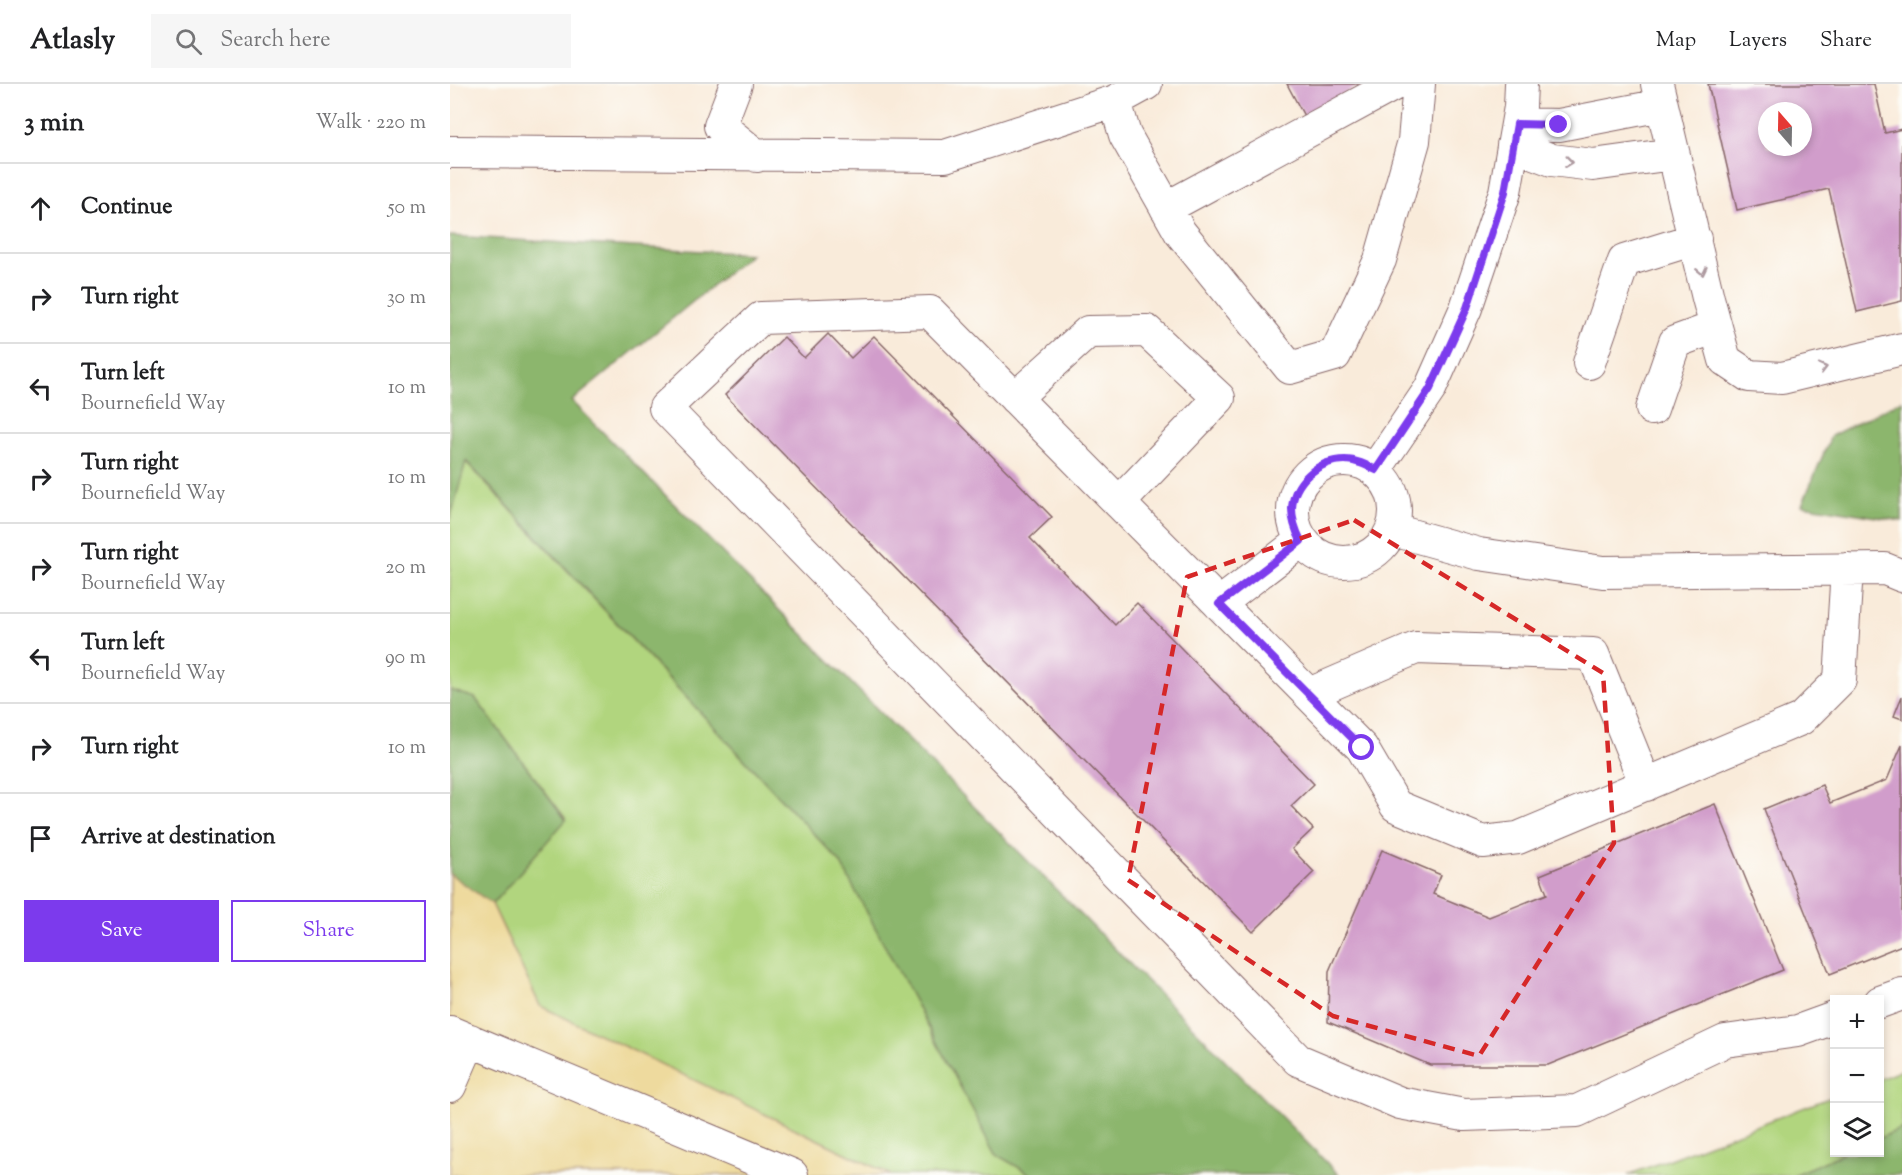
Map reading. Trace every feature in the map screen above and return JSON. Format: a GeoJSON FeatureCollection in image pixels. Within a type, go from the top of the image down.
{"type":"FeatureCollection","features":[{"type":"Feature","properties":{"kind":"street"},"geometry":{"type":"LineString","coordinates":[[736,84],[720,126],[757,156]]}},
{"type":"Feature","properties":{"kind":"street"},"geometry":{"type":"LineString","coordinates":[[450,152],[945,156],[1115,101],[1146,84]]}},
{"type":"Feature","properties":{"kind":"street"},"geometry":{"type":"LineString","coordinates":[[1166,208],[1395,84]]}},
{"type":"Feature","properties":{"kind":"street"},"geometry":{"type":"LineString","coordinates":[[1115,101],[1125,135],[1180,232],[1290,368],[1335,355],[1380,260],[1414,141],[1419,84]]}},
{"type":"Feature","properties":{"kind":"street"},"geometry":{"type":"LineString","coordinates":[[1376,470],[1430,389],[1467,308],[1505,192],[1520,107],[1521,84]]}},
{"type":"Feature","properties":{"kind":"street"},"geometry":{"type":"LineString","coordinates":[[1515,134],[1559,125],[1660,95],[1725,360],[1749,376],[1782,378],[1902,349]]}},
{"type":"Feature","properties":{"kind":"street"},"geometry":{"type":"LineString","coordinates":[[1515,134],[1552,160],[1593,165],[1673,153]]}},
{"type":"Feature","properties":{"kind":"street"},"geometry":{"type":"LineString","coordinates":[[1589,363],[1624,261],[1695,239]]}},
{"type":"Feature","properties":{"kind":"street"},"geometry":{"type":"LineString","coordinates":[[1830,1019],[1798,1031],[1725,1041],[1577,1112],[1464,1114],[1400,1103],[1298,1060],[665,408],[761,318],[930,312],[1362,748],[1396,806],[1483,842],[1518,838],[1801,719],[1840,680],[1847,569]]}},
{"type":"Feature","properties":{"kind":"street"},"geometry":{"type":"LineString","coordinates":[[1652,410],[1675,342],[1716,327]]}},
{"type":"Feature","properties":{"kind":"street"},"geometry":{"type":"LineString","coordinates":[[1015,398],[1088,332],[1147,331],[1219,398],[1119,503]]}},
{"type":"Feature","properties":{"kind":"street"},"geometry":{"type":"LineString","coordinates":[[1345,460],[1361,462],[1376,470],[1387,482],[1394,497],[1396,514],[1392,530],[1385,544],[1373,554],[1358,561],[1342,563],[1326,560],[1312,553],[1301,541],[1294,526],[1292,510],[1295,494],[1309,474],[1329,462],[1345,460]]}},
{"type":"Feature","properties":{"kind":"street"},"geometry":{"type":"LineString","coordinates":[[1392,530],[1479,554],[1604,572],[1884,568],[1902,576]]}},
{"type":"Feature","properties":{"kind":"street"},"geometry":{"type":"LineString","coordinates":[[1219,604],[1301,541]]}},
{"type":"Feature","properties":{"kind":"street"},"geometry":{"type":"LineString","coordinates":[[1310,694],[1416,648],[1593,654],[1646,784]]}},
{"type":"Feature","properties":{"kind":"street"},"geometry":{"type":"LineString","coordinates":[[1884,1001],[1902,994]]}},
{"type":"Feature","properties":{"kind":"street"},"geometry":{"type":"LineString","coordinates":[[450,1086],[460,1036],[792,1175]]}},
{"type":"Feature","properties":{"kind":"highlighted area"},"geometry":{"type":"Polygon","coordinates":[[[1354,520],[1603,673],[1614,843],[1479,1056],[1333,1016],[1128,880],[1187,577],[1354,520]]]}},
{"type":"Feature","properties":{"kind":"green space"},"geometry":{"type":"Polygon","coordinates":[[[450,236],[751,254],[572,401],[1339,1175],[1032,1175],[997,1155],[840,862],[466,461],[450,520],[450,236]]]}},
{"type":"Feature","properties":{"kind":"green space"},"geometry":{"type":"Polygon","coordinates":[[[1902,400],[1902,521],[1802,505],[1831,436],[1902,400]]]}},
{"type":"Feature","properties":{"kind":"green space"},"geometry":{"type":"Polygon","coordinates":[[[465,461],[840,862],[997,1155],[1032,1175],[891,1175],[540,1006],[492,904],[566,819],[475,698],[450,690],[450,520],[465,461]]]}},
{"type":"Feature","properties":{"kind":"green space"},"geometry":{"type":"Polygon","coordinates":[[[450,690],[475,698],[566,820],[492,904],[450,874],[450,690]]]}},
{"type":"Feature","properties":{"kind":"green space"},"geometry":{"type":"Polygon","coordinates":[[[1902,1070],[1902,1128],[1884,1136],[1884,1103],[1884,1077],[1902,1070]]]}},
{"type":"Feature","properties":{"kind":"green space"},"geometry":{"type":"Polygon","coordinates":[[[1830,1098],[1830,1157],[1836,1157],[1793,1175],[1628,1175],[1830,1098]]]}},
{"type":"Feature","properties":{"kind":"green space"},"geometry":{"type":"Polygon","coordinates":[[[1902,1128],[1902,1175],[1793,1175],[1836,1157],[1884,1157],[1884,1136],[1902,1128]]]}},
{"type":"Feature","properties":{"kind":"sand"},"geometry":{"type":"Polygon","coordinates":[[[450,874],[492,904],[540,1006],[891,1175],[450,1175],[450,874]]]}},
{"type":"Feature","properties":{"kind":"building"},"geometry":{"type":"Polygon","coordinates":[[[1287,84],[1362,84],[1304,116],[1287,84]]]}},
{"type":"Feature","properties":{"kind":"building"},"geometry":{"type":"Polygon","coordinates":[[[1708,84],[1874,84],[1885,133],[1902,129],[1902,301],[1857,312],[1829,189],[1737,210],[1708,84]]]}},
{"type":"Feature","properties":{"kind":"building"},"geometry":{"type":"Polygon","coordinates":[[[828,334],[851,358],[874,336],[1052,517],[1030,538],[1115,625],[1137,603],[1314,784],[1291,806],[1313,829],[1292,849],[1314,872],[1253,932],[725,395],[784,337],[804,358],[828,334]]]}},
{"type":"Feature","properties":{"kind":"building"},"geometry":{"type":"Polygon","coordinates":[[[1902,696],[1902,719],[1894,716],[1902,696]]]}},
{"type":"Feature","properties":{"kind":"building"},"geometry":{"type":"Polygon","coordinates":[[[1902,745],[1902,945],[1830,974],[1764,809],[1822,785],[1830,803],[1887,780],[1902,745]]]}},
{"type":"Feature","properties":{"kind":"building"},"geometry":{"type":"Polygon","coordinates":[[[1715,804],[1783,970],[1548,1065],[1430,1065],[1328,1022],[1329,971],[1382,850],[1441,875],[1433,894],[1489,917],[1547,894],[1540,875],[1715,804]]]}},
{"type":"Feature","properties":{"kind":"route"},"geometry":{"type":"LineString","coordinates":[[1362,748],[1219,604],[1301,541],[1294,526],[1292,510],[1295,494],[1303,480],[1315,469],[1329,462],[1345,460],[1361,462],[1376,470],[1430,389],[1467,308],[1505,192],[1517,124],[1559,125]]}}]}
